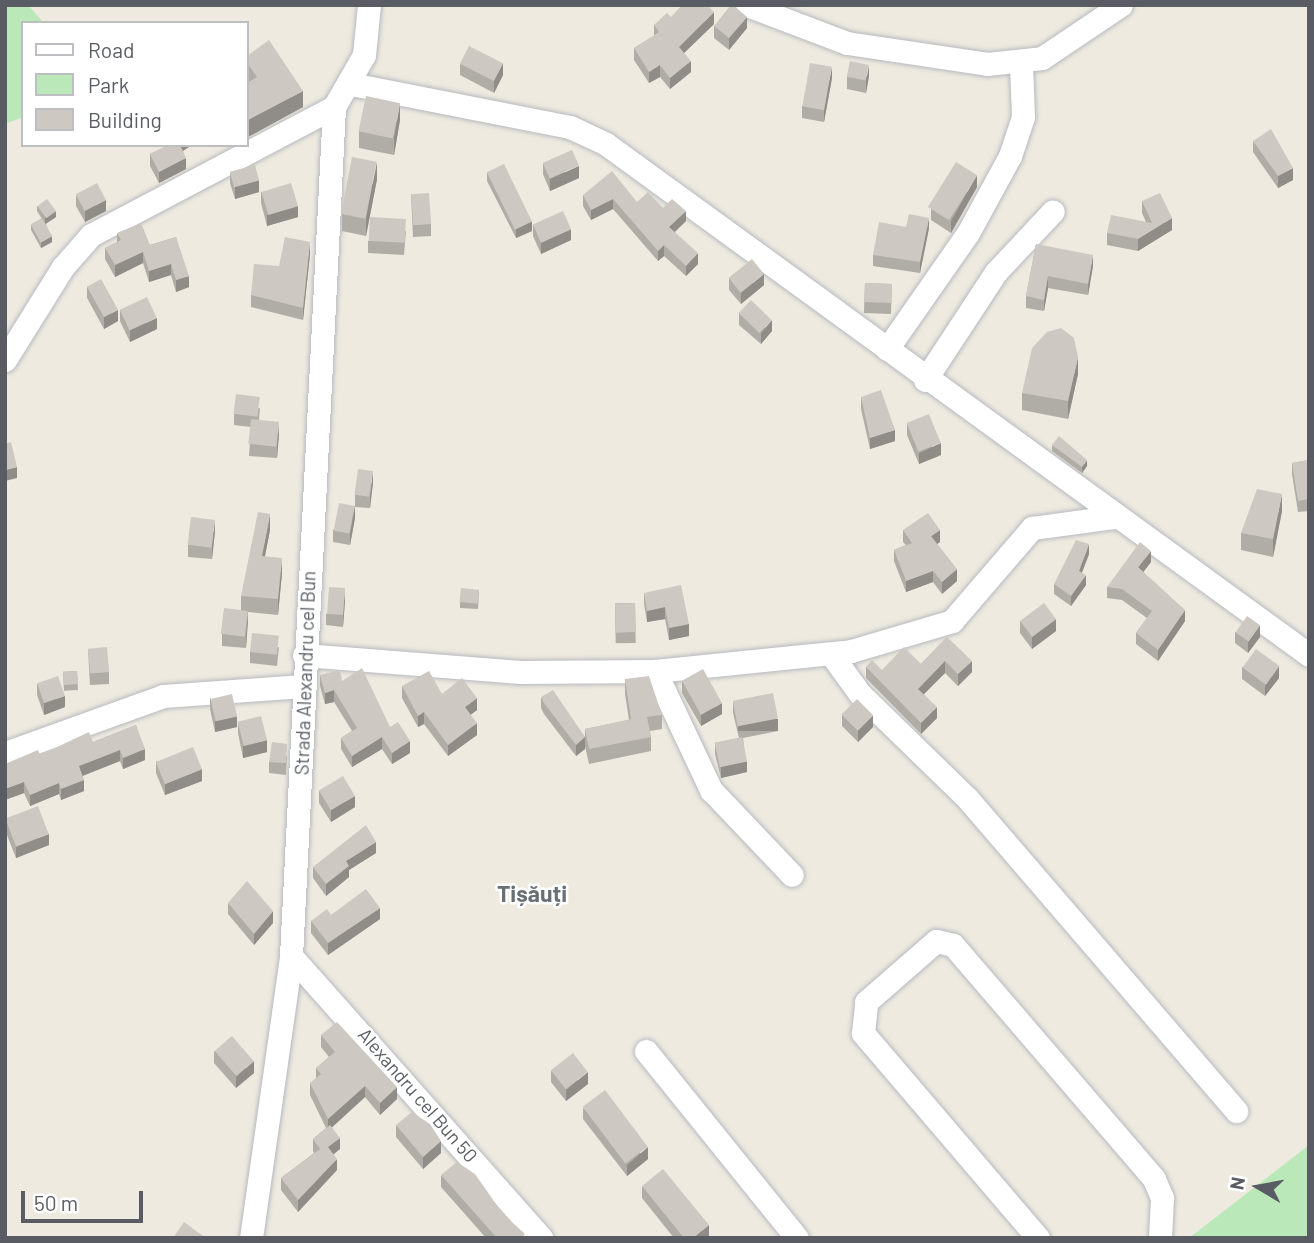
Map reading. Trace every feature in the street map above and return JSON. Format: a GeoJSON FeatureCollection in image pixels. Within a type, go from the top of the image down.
{"type":"FeatureCollection","features":[{"type":"Feature","properties":{"kind":"street"},"geometry":{"type":"LineString","coordinates":[[5,360],[63,267],[91,235],[334,107],[351,84],[363,55],[369,5]]}},
{"type":"Feature","properties":{"kind":"street"},"geometry":{"type":"LineString","coordinates":[[747,5],[807,32],[897,55],[1021,64],[1062,46],[1121,5]]}},
{"type":"Feature","properties":{"kind":"street"},"geometry":{"type":"LineString","coordinates":[[887,349],[968,233],[1010,156],[1023,117],[1021,64]]}},
{"type":"Feature","properties":{"kind":"street"},"geometry":{"type":"LineString","coordinates":[[351,84],[570,127],[606,144],[1113,517],[1309,655]]}},
{"type":"Feature","properties":{"kind":"street","name":"Strada Alexandru cel Bun"},"geometry":{"type":"LineString","coordinates":[[251,1238],[291,956],[304,655],[334,107]]}},
{"type":"Feature","properties":{"kind":"street"},"geometry":{"type":"LineString","coordinates":[[925,380],[996,272],[1053,211]]}},
{"type":"Feature","properties":{"kind":"street"},"geometry":{"type":"LineString","coordinates":[[304,655],[520,672],[655,671],[831,654],[952,621],[1031,528],[1113,517]]}},
{"type":"Feature","properties":{"kind":"street"},"geometry":{"type":"LineString","coordinates":[[831,654],[860,694],[967,798],[1236,1111]]}},
{"type":"Feature","properties":{"kind":"street"},"geometry":{"type":"LineString","coordinates":[[655,671],[711,790],[792,875]]}},
{"type":"Feature","properties":{"kind":"street"},"geometry":{"type":"LineString","coordinates":[[5,753],[163,696],[303,686]]}},
{"type":"Feature","properties":{"kind":"street"},"geometry":{"type":"LineString","coordinates":[[1038,1238],[863,1033],[866,1002],[936,941],[953,944],[1154,1179],[1162,1198],[1160,1238]]}},
{"type":"Feature","properties":{"kind":"street","name":"Alexandru cel Bun 50"},"geometry":{"type":"LineString","coordinates":[[291,956],[541,1238]]}},
{"type":"Feature","properties":{"kind":"street"},"geometry":{"type":"LineString","coordinates":[[646,1051],[797,1238]]}},
{"type":"Feature","properties":{"kind":"green space"},"geometry":{"type":"Polygon","coordinates":[[[5,5],[28,5],[42,21],[21,21],[21,118],[5,124],[5,5]]]}},
{"type":"Feature","properties":{"kind":"green space"},"geometry":{"type":"Polygon","coordinates":[[[1309,1145],[1309,1238],[1189,1238],[1309,1145]]]}},
{"type":"Feature","properties":{"kind":"building"},"geometry":{"type":"Polygon","coordinates":[[[682,5],[707,5],[714,12],[679,47],[691,61],[670,78],[660,65],[649,72],[634,48],[659,32],[654,25],[667,13],[671,17],[682,5]]]}},
{"type":"Feature","properties":{"kind":"building"},"geometry":{"type":"Polygon","coordinates":[[[731,5],[747,17],[729,38],[714,26],[731,5]]]}},
{"type":"Feature","properties":{"kind":"building"},"geometry":{"type":"Polygon","coordinates":[[[269,40],[303,91],[248,120],[248,82],[257,77],[248,64],[248,55],[269,40]]]}},
{"type":"Feature","properties":{"kind":"building"},"geometry":{"type":"Polygon","coordinates":[[[469,46],[503,63],[494,81],[460,64],[469,46]]]}},
{"type":"Feature","properties":{"kind":"building"},"geometry":{"type":"Polygon","coordinates":[[[850,61],[869,65],[865,81],[847,77],[850,61]]]}},
{"type":"Feature","properties":{"kind":"building"},"geometry":{"type":"Polygon","coordinates":[[[810,63],[832,67],[824,110],[802,106],[810,63]]]}},
{"type":"Feature","properties":{"kind":"building"},"geometry":{"type":"Polygon","coordinates":[[[366,96],[400,103],[393,138],[359,131],[366,96]]]}},
{"type":"Feature","properties":{"kind":"building"},"geometry":{"type":"Polygon","coordinates":[[[1271,129],[1293,168],[1278,176],[1253,141],[1271,129]]]}},
{"type":"Feature","properties":{"kind":"building"},"geometry":{"type":"Polygon","coordinates":[[[165,147],[181,147],[186,158],[159,172],[150,154],[165,147]]]}},
{"type":"Feature","properties":{"kind":"building"},"geometry":{"type":"Polygon","coordinates":[[[572,150],[579,166],[550,179],[543,163],[572,150]]]}},
{"type":"Feature","properties":{"kind":"building"},"geometry":{"type":"Polygon","coordinates":[[[352,157],[377,162],[365,219],[341,214],[352,157]]]}},
{"type":"Feature","properties":{"kind":"building"},"geometry":{"type":"Polygon","coordinates":[[[956,162],[977,175],[949,220],[928,207],[956,162]]]}},
{"type":"Feature","properties":{"kind":"building"},"geometry":{"type":"Polygon","coordinates":[[[504,164],[532,222],[515,230],[487,172],[504,164]]]}},
{"type":"Feature","properties":{"kind":"building"},"geometry":{"type":"Polygon","coordinates":[[[255,165],[259,180],[234,187],[230,172],[255,165]]]}},
{"type":"Feature","properties":{"kind":"building"},"geometry":{"type":"Polygon","coordinates":[[[612,171],[637,202],[648,192],[663,208],[672,199],[686,211],[669,227],[698,253],[686,266],[664,245],[658,251],[613,199],[591,210],[583,195],[612,171]]]}},
{"type":"Feature","properties":{"kind":"building"},"geometry":{"type":"Polygon","coordinates":[[[97,183],[106,200],[85,211],[76,194],[97,183]]]}},
{"type":"Feature","properties":{"kind":"building"},"geometry":{"type":"Polygon","coordinates":[[[291,183],[298,206],[268,215],[261,192],[291,183]]]}},
{"type":"Feature","properties":{"kind":"building"},"geometry":{"type":"Polygon","coordinates":[[[429,193],[431,224],[413,225],[411,194],[429,193]]]}},
{"type":"Feature","properties":{"kind":"building"},"geometry":{"type":"Polygon","coordinates":[[[1160,193],[1172,218],[1138,239],[1107,233],[1111,215],[1152,223],[1142,201],[1160,193]]]}},
{"type":"Feature","properties":{"kind":"building"},"geometry":{"type":"Polygon","coordinates":[[[47,199],[56,211],[46,218],[37,206],[47,199]]]}},
{"type":"Feature","properties":{"kind":"building"},"geometry":{"type":"Polygon","coordinates":[[[563,211],[571,229],[541,243],[533,224],[563,211]]]}},
{"type":"Feature","properties":{"kind":"building"},"geometry":{"type":"Polygon","coordinates":[[[909,214],[929,218],[920,262],[873,255],[879,222],[906,227],[909,214]]]}},
{"type":"Feature","properties":{"kind":"building"},"geometry":{"type":"Polygon","coordinates":[[[370,217],[406,219],[405,243],[369,241],[370,217]]]}},
{"type":"Feature","properties":{"kind":"building"},"geometry":{"type":"Polygon","coordinates":[[[42,218],[52,236],[41,243],[31,224],[42,218]]]}},
{"type":"Feature","properties":{"kind":"building"},"geometry":{"type":"Polygon","coordinates":[[[141,223],[150,245],[176,237],[189,276],[176,280],[171,264],[149,271],[143,252],[115,265],[105,248],[121,240],[117,233],[141,223]]]}},
{"type":"Feature","properties":{"kind":"building"},"geometry":{"type":"Polygon","coordinates":[[[285,237],[310,242],[303,308],[251,295],[254,264],[279,266],[285,237]]]}},
{"type":"Feature","properties":{"kind":"building"},"geometry":{"type":"Polygon","coordinates":[[[1036,244],[1093,255],[1088,284],[1048,276],[1044,300],[1026,296],[1036,244]]]}},
{"type":"Feature","properties":{"kind":"building"},"geometry":{"type":"Polygon","coordinates":[[[752,259],[764,274],[741,293],[729,278],[752,259]]]}},
{"type":"Feature","properties":{"kind":"building"},"geometry":{"type":"Polygon","coordinates":[[[101,279],[118,310],[104,317],[87,287],[101,279]]]}},
{"type":"Feature","properties":{"kind":"building"},"geometry":{"type":"Polygon","coordinates":[[[865,283],[892,284],[891,303],[864,302],[865,283]]]}},
{"type":"Feature","properties":{"kind":"building"},"geometry":{"type":"Polygon","coordinates":[[[147,297],[157,318],[130,331],[120,310],[147,297]]]}},
{"type":"Feature","properties":{"kind":"building"},"geometry":{"type":"Polygon","coordinates":[[[751,300],[772,320],[759,333],[738,313],[751,300]]]}},
{"type":"Feature","properties":{"kind":"building"},"geometry":{"type":"Polygon","coordinates":[[[1061,328],[1074,338],[1078,357],[1068,401],[1022,393],[1032,348],[1047,332],[1061,328]]]}},
{"type":"Feature","properties":{"kind":"building"},"geometry":{"type":"Polygon","coordinates":[[[881,390],[895,430],[870,438],[861,397],[881,390]]]}},
{"type":"Feature","properties":{"kind":"building"},"geometry":{"type":"Polygon","coordinates":[[[236,394],[260,397],[257,417],[234,414],[236,394]]]}},
{"type":"Feature","properties":{"kind":"building"},"geometry":{"type":"Polygon","coordinates":[[[929,414],[941,443],[918,452],[907,423],[929,414]]]}},
{"type":"Feature","properties":{"kind":"building"},"geometry":{"type":"Polygon","coordinates":[[[251,419],[279,422],[276,447],[248,444],[251,419]]]}},
{"type":"Feature","properties":{"kind":"building"},"geometry":{"type":"Polygon","coordinates":[[[1059,436],[1087,460],[1082,467],[1052,445],[1059,436]]]}},
{"type":"Feature","properties":{"kind":"building"},"geometry":{"type":"Polygon","coordinates":[[[11,442],[17,467],[5,470],[5,444],[11,442]]]}},
{"type":"Feature","properties":{"kind":"building"},"geometry":{"type":"Polygon","coordinates":[[[1309,460],[1309,499],[1298,501],[1292,463],[1309,460]]]}},
{"type":"Feature","properties":{"kind":"building"},"geometry":{"type":"Polygon","coordinates":[[[358,469],[373,471],[369,497],[354,495],[358,469]]]}},
{"type":"Feature","properties":{"kind":"building"},"geometry":{"type":"Polygon","coordinates":[[[1257,489],[1282,494],[1273,539],[1241,533],[1257,489]]]}},
{"type":"Feature","properties":{"kind":"building"},"geometry":{"type":"Polygon","coordinates":[[[339,503],[355,506],[349,534],[334,530],[339,503]]]}},
{"type":"Feature","properties":{"kind":"building"},"geometry":{"type":"Polygon","coordinates":[[[258,512],[270,514],[262,556],[282,558],[278,599],[241,596],[258,512]]]}},
{"type":"Feature","properties":{"kind":"building"},"geometry":{"type":"Polygon","coordinates":[[[928,513],[940,530],[931,536],[957,569],[942,582],[933,571],[906,581],[894,550],[912,543],[903,530],[928,513]]]}},
{"type":"Feature","properties":{"kind":"building"},"geometry":{"type":"Polygon","coordinates":[[[191,517],[215,520],[211,548],[188,545],[191,517]]]}},
{"type":"Feature","properties":{"kind":"building"},"geometry":{"type":"Polygon","coordinates":[[[1076,540],[1089,544],[1079,571],[1086,575],[1071,596],[1054,584],[1076,540]]]}},
{"type":"Feature","properties":{"kind":"building"},"geometry":{"type":"Polygon","coordinates":[[[1140,542],[1151,551],[1138,567],[1185,610],[1158,650],[1136,633],[1152,611],[1122,589],[1107,587],[1140,542]]]}},
{"type":"Feature","properties":{"kind":"building"},"geometry":{"type":"Polygon","coordinates":[[[681,585],[689,624],[669,628],[665,607],[647,611],[644,593],[681,585]]]}},
{"type":"Feature","properties":{"kind":"building"},"geometry":{"type":"Polygon","coordinates":[[[329,587],[345,588],[343,615],[327,614],[329,587]]]}},
{"type":"Feature","properties":{"kind":"building"},"geometry":{"type":"Polygon","coordinates":[[[461,588],[479,590],[477,604],[460,602],[461,588]]]}},
{"type":"Feature","properties":{"kind":"building"},"geometry":{"type":"Polygon","coordinates":[[[635,603],[636,632],[616,633],[615,604],[635,603]]]}},
{"type":"Feature","properties":{"kind":"building"},"geometry":{"type":"Polygon","coordinates":[[[1044,603],[1056,619],[1032,637],[1020,621],[1044,603]]]}},
{"type":"Feature","properties":{"kind":"building"},"geometry":{"type":"Polygon","coordinates":[[[224,608],[248,611],[245,637],[221,634],[224,608]]]}},
{"type":"Feature","properties":{"kind":"building"},"geometry":{"type":"Polygon","coordinates":[[[1247,616],[1260,625],[1249,642],[1236,632],[1247,616]]]}},
{"type":"Feature","properties":{"kind":"building"},"geometry":{"type":"Polygon","coordinates":[[[252,633],[279,636],[277,655],[250,652],[252,633]]]}},
{"type":"Feature","properties":{"kind":"building"},"geometry":{"type":"Polygon","coordinates":[[[947,637],[972,661],[958,674],[945,661],[918,689],[937,707],[921,723],[866,667],[872,660],[882,670],[904,647],[921,664],[947,637]]]}},
{"type":"Feature","properties":{"kind":"building"},"geometry":{"type":"Polygon","coordinates":[[[107,647],[109,672],[90,674],[88,649],[107,647]]]}},
{"type":"Feature","properties":{"kind":"building"},"geometry":{"type":"Polygon","coordinates":[[[1256,649],[1279,666],[1266,685],[1242,668],[1256,649]]]}},
{"type":"Feature","properties":{"kind":"building"},"geometry":{"type":"Polygon","coordinates":[[[362,668],[390,727],[398,722],[410,741],[392,753],[382,737],[352,756],[341,738],[357,728],[334,690],[325,693],[320,675],[340,670],[342,681],[362,668]]]}},
{"type":"Feature","properties":{"kind":"building"},"geometry":{"type":"Polygon","coordinates":[[[703,669],[722,703],[701,715],[682,681],[703,669]]]}},
{"type":"Feature","properties":{"kind":"building"},"geometry":{"type":"Polygon","coordinates":[[[77,671],[78,684],[64,685],[63,672],[77,671]]]}},
{"type":"Feature","properties":{"kind":"building"},"geometry":{"type":"Polygon","coordinates":[[[429,671],[442,694],[462,678],[477,698],[465,707],[477,723],[448,745],[424,712],[418,716],[402,686],[429,671]]]}},
{"type":"Feature","properties":{"kind":"building"},"geometry":{"type":"Polygon","coordinates":[[[58,676],[65,696],[44,703],[37,683],[58,676]]]}},
{"type":"Feature","properties":{"kind":"building"},"geometry":{"type":"Polygon","coordinates":[[[649,676],[662,715],[647,717],[651,737],[589,749],[585,729],[631,719],[625,679],[649,676]]]}},
{"type":"Feature","properties":{"kind":"building"},"geometry":{"type":"Polygon","coordinates":[[[553,690],[585,737],[576,745],[541,697],[553,690]]]}},
{"type":"Feature","properties":{"kind":"building"},"geometry":{"type":"Polygon","coordinates":[[[773,693],[778,719],[738,726],[733,701],[773,693]]]}},
{"type":"Feature","properties":{"kind":"building"},"geometry":{"type":"Polygon","coordinates":[[[232,694],[237,716],[216,721],[211,699],[232,694]]]}},
{"type":"Feature","properties":{"kind":"building"},"geometry":{"type":"Polygon","coordinates":[[[857,699],[873,715],[858,731],[841,715],[857,699]]]}},
{"type":"Feature","properties":{"kind":"building"},"geometry":{"type":"Polygon","coordinates":[[[261,716],[267,740],[244,746],[238,722],[261,716]]]}},
{"type":"Feature","properties":{"kind":"building"},"geometry":{"type":"Polygon","coordinates":[[[136,725],[145,749],[123,758],[120,750],[79,766],[84,780],[61,789],[59,783],[30,795],[24,782],[5,789],[5,764],[38,750],[40,755],[89,732],[93,742],[136,725]]]}},
{"type":"Feature","properties":{"kind":"building"},"geometry":{"type":"Polygon","coordinates":[[[742,737],[747,761],[720,767],[715,743],[742,737]]]}},
{"type":"Feature","properties":{"kind":"building"},"geometry":{"type":"Polygon","coordinates":[[[272,742],[287,744],[286,763],[269,762],[272,742]]]}},
{"type":"Feature","properties":{"kind":"building"},"geometry":{"type":"Polygon","coordinates":[[[193,747],[202,769],[165,784],[156,762],[193,747]]]}},
{"type":"Feature","properties":{"kind":"building"},"geometry":{"type":"Polygon","coordinates":[[[343,776],[355,796],[331,810],[319,790],[343,776]]]}},
{"type":"Feature","properties":{"kind":"building"},"geometry":{"type":"Polygon","coordinates":[[[38,806],[49,834],[16,847],[5,819],[38,806]]]}},
{"type":"Feature","properties":{"kind":"building"},"geometry":{"type":"Polygon","coordinates":[[[366,825],[376,842],[346,861],[349,866],[326,884],[313,867],[366,825]]]}},
{"type":"Feature","properties":{"kind":"building"},"geometry":{"type":"Polygon","coordinates":[[[247,881],[273,911],[254,934],[228,903],[247,881]]]}},
{"type":"Feature","properties":{"kind":"building"},"geometry":{"type":"Polygon","coordinates":[[[366,889],[380,908],[328,943],[311,921],[327,909],[331,915],[366,889]]]}},
{"type":"Feature","properties":{"kind":"building"},"geometry":{"type":"Polygon","coordinates":[[[337,1022],[397,1087],[380,1103],[365,1086],[328,1119],[310,1083],[321,1074],[316,1068],[335,1052],[321,1035],[337,1022]]]}},
{"type":"Feature","properties":{"kind":"building"},"geometry":{"type":"Polygon","coordinates":[[[232,1036],[254,1061],[236,1076],[215,1051],[232,1036]]]}},
{"type":"Feature","properties":{"kind":"building"},"geometry":{"type":"Polygon","coordinates":[[[573,1053],[588,1072],[566,1089],[551,1070],[573,1053]]]}},
{"type":"Feature","properties":{"kind":"building"},"geometry":{"type":"Polygon","coordinates":[[[605,1090],[648,1147],[625,1164],[583,1107],[605,1090]]]}},
{"type":"Feature","properties":{"kind":"building"},"geometry":{"type":"Polygon","coordinates":[[[412,1112],[430,1124],[441,1141],[423,1157],[396,1125],[412,1112]]]}},
{"type":"Feature","properties":{"kind":"building"},"geometry":{"type":"Polygon","coordinates":[[[330,1125],[340,1138],[328,1147],[337,1159],[298,1200],[281,1178],[320,1149],[313,1139],[330,1125]]]}},
{"type":"Feature","properties":{"kind":"building"},"geometry":{"type":"Polygon","coordinates":[[[457,1162],[475,1174],[503,1214],[525,1234],[521,1238],[497,1238],[441,1175],[457,1162]]]}},
{"type":"Feature","properties":{"kind":"building"},"geometry":{"type":"Polygon","coordinates":[[[663,1169],[709,1225],[693,1238],[684,1238],[642,1186],[663,1169]]]}},
{"type":"Feature","properties":{"kind":"building"},"geometry":{"type":"Polygon","coordinates":[[[184,1222],[203,1236],[202,1238],[173,1238],[184,1222]]]}},
{"type":"Feature","properties":{"kind":"district","name":"Tișăuți"},"geometry":{"type":"Point","coordinates":[532,893]}}]}
